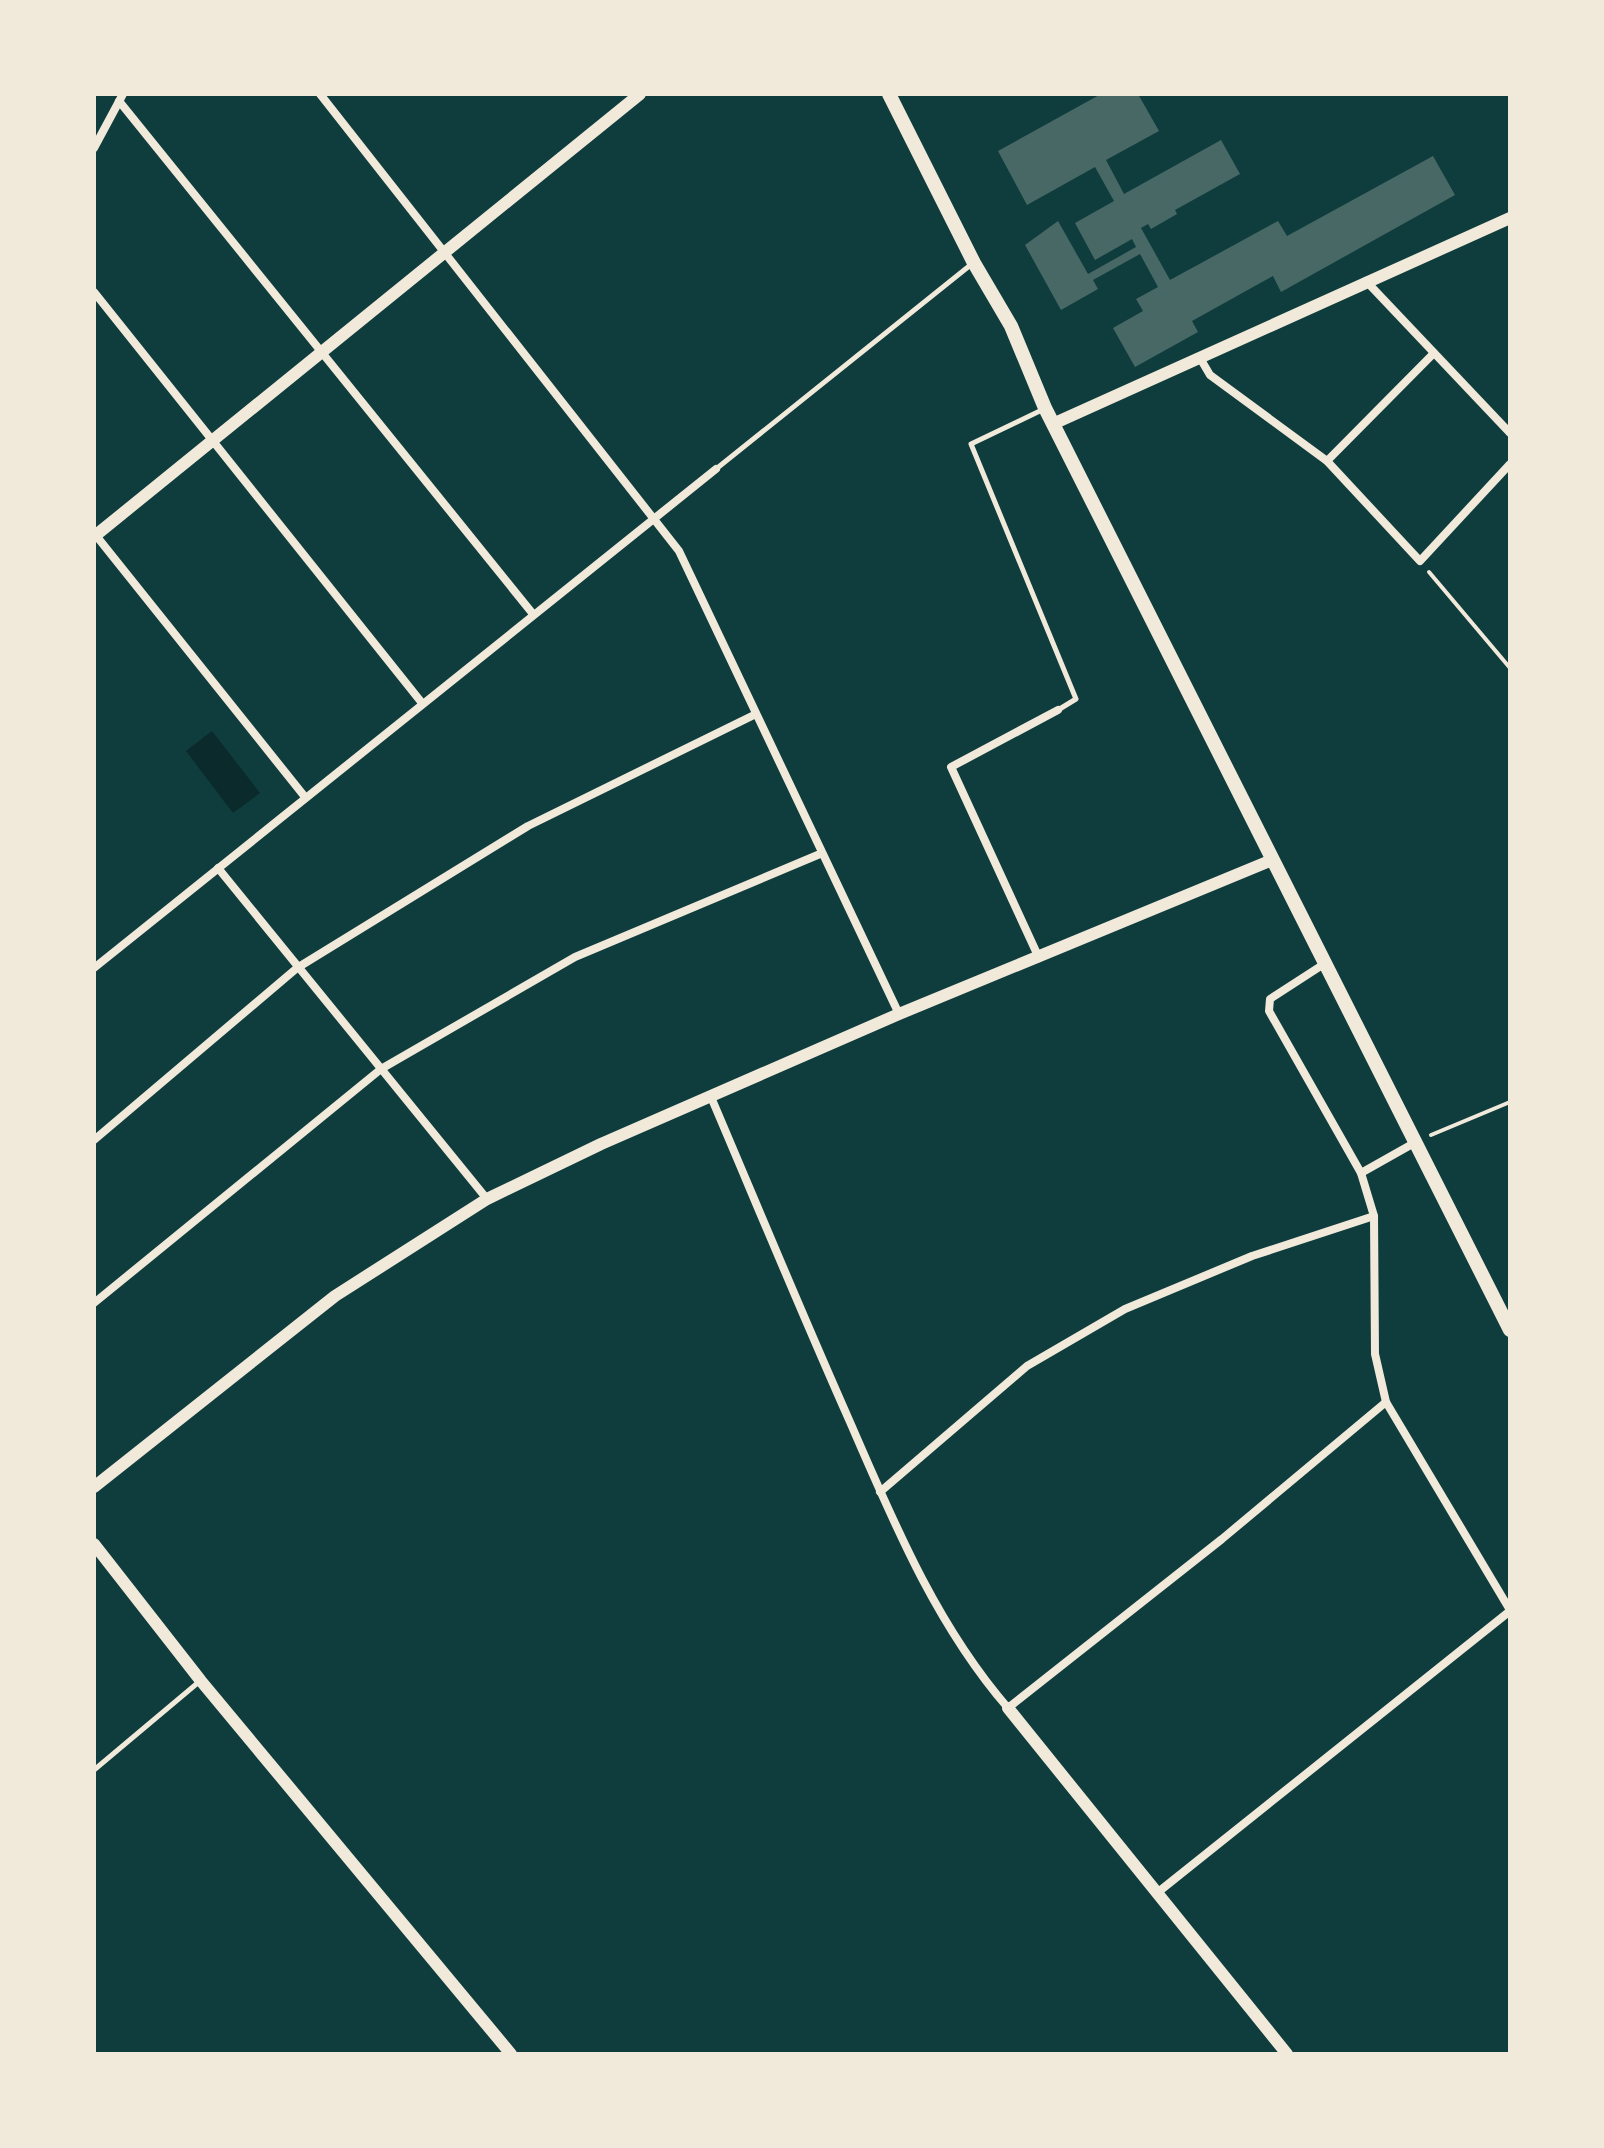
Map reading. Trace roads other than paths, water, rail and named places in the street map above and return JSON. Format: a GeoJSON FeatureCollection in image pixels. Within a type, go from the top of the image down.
{"type":"FeatureCollection","features":[{"type":"Feature","properties":{"kind":"main road"},"geometry":{"type":"LineString","coordinates":[[889,94],[974,263],[1011,326],[1045,408],[1510,1330]]}},
{"type":"Feature","properties":{"kind":"street"},"geometry":{"type":"LineString","coordinates":[[320,94],[431,232],[442,254],[679,551],[820,854],[899,1014]]}},
{"type":"Feature","properties":{"kind":"street"},"geometry":{"type":"LineString","coordinates":[[305,797],[95,534],[640,94]]}},
{"type":"Feature","properties":{"kind":"street"},"geometry":{"type":"LineString","coordinates":[[94,148],[121,97],[320,354],[533,614]]}},
{"type":"Feature","properties":{"kind":"street"},"geometry":{"type":"LineString","coordinates":[[1055,423],[1510,218]]}},
{"type":"Feature","properties":{"kind":"street"},"geometry":{"type":"LineString","coordinates":[[1366,281],[1510,433]]}},
{"type":"Feature","properties":{"kind":"street"},"geometry":{"type":"LineString","coordinates":[[94,292],[211,443],[422,703]]}},
{"type":"Feature","properties":{"kind":"street"},"geometry":{"type":"LineString","coordinates":[[1327,461],[1434,353]]}},
{"type":"Feature","properties":{"kind":"street"},"geometry":{"type":"LineString","coordinates":[[1200,358],[1210,375],[1327,461],[1420,561],[1510,464]]}},
{"type":"Feature","properties":{"kind":"street"},"geometry":{"type":"LineString","coordinates":[[94,968],[716,469]]}},
{"type":"Feature","properties":{"kind":"street"},"geometry":{"type":"LineString","coordinates":[[1039,958],[951,767],[1058,710]]}},
{"type":"Feature","properties":{"kind":"street"},"geometry":{"type":"LineString","coordinates":[[94,1140],[297,968],[528,826],[754,715]]}},
{"type":"Feature","properties":{"kind":"street"},"geometry":{"type":"LineString","coordinates":[[94,1303],[381,1069],[575,957],[820,854]]}},
{"type":"Feature","properties":{"kind":"street"},"geometry":{"type":"LineString","coordinates":[[94,1487],[335,1296],[487,1199],[601,1144],[899,1014],[1272,860]]}},
{"type":"Feature","properties":{"kind":"street"},"geometry":{"type":"LineString","coordinates":[[218,868],[487,1199]]}},
{"type":"Feature","properties":{"kind":"street"},"geometry":{"type":"LineString","coordinates":[[1157,1893],[1510,1610],[1386,1402],[1375,1354],[1374,1216],[1361,1173],[1269,1011],[1270,999],[1324,964]]}},
{"type":"Feature","properties":{"kind":"street"},"geometry":{"type":"LineString","coordinates":[[711,1097],[880,1492],[952,1631],[983,1679],[1287,2054]]}},
{"type":"Feature","properties":{"kind":"street"},"geometry":{"type":"LineString","coordinates":[[1361,1173],[1416,1142]]}},
{"type":"Feature","properties":{"kind":"street"},"geometry":{"type":"LineString","coordinates":[[880,1492],[1027,1366],[1125,1309],[1252,1256],[1374,1216]]}},
{"type":"Feature","properties":{"kind":"street"},"geometry":{"type":"LineString","coordinates":[[1008,1708],[1222,1539],[1386,1402]]}},
{"type":"Feature","properties":{"kind":"street"},"geometry":{"type":"LineString","coordinates":[[94,1544],[201,1681],[511,2054]]}},
{"type":"Feature","properties":{"kind":"lane"},"geometry":{"type":"LineString","coordinates":[[716,469],[974,263]]}},
{"type":"Feature","properties":{"kind":"lane"},"geometry":{"type":"LineString","coordinates":[[1045,408],[971,444],[1076,699],[1058,710]]}},
{"type":"Feature","properties":{"kind":"lane"},"geometry":{"type":"LineString","coordinates":[[94,1770],[201,1681]]}},
{"type":"Feature","properties":{"kind":"water"},"geometry":{"type":"Polygon","coordinates":[[[212,731],[260,793],[233,813],[186,751],[212,731]]]}}]}
